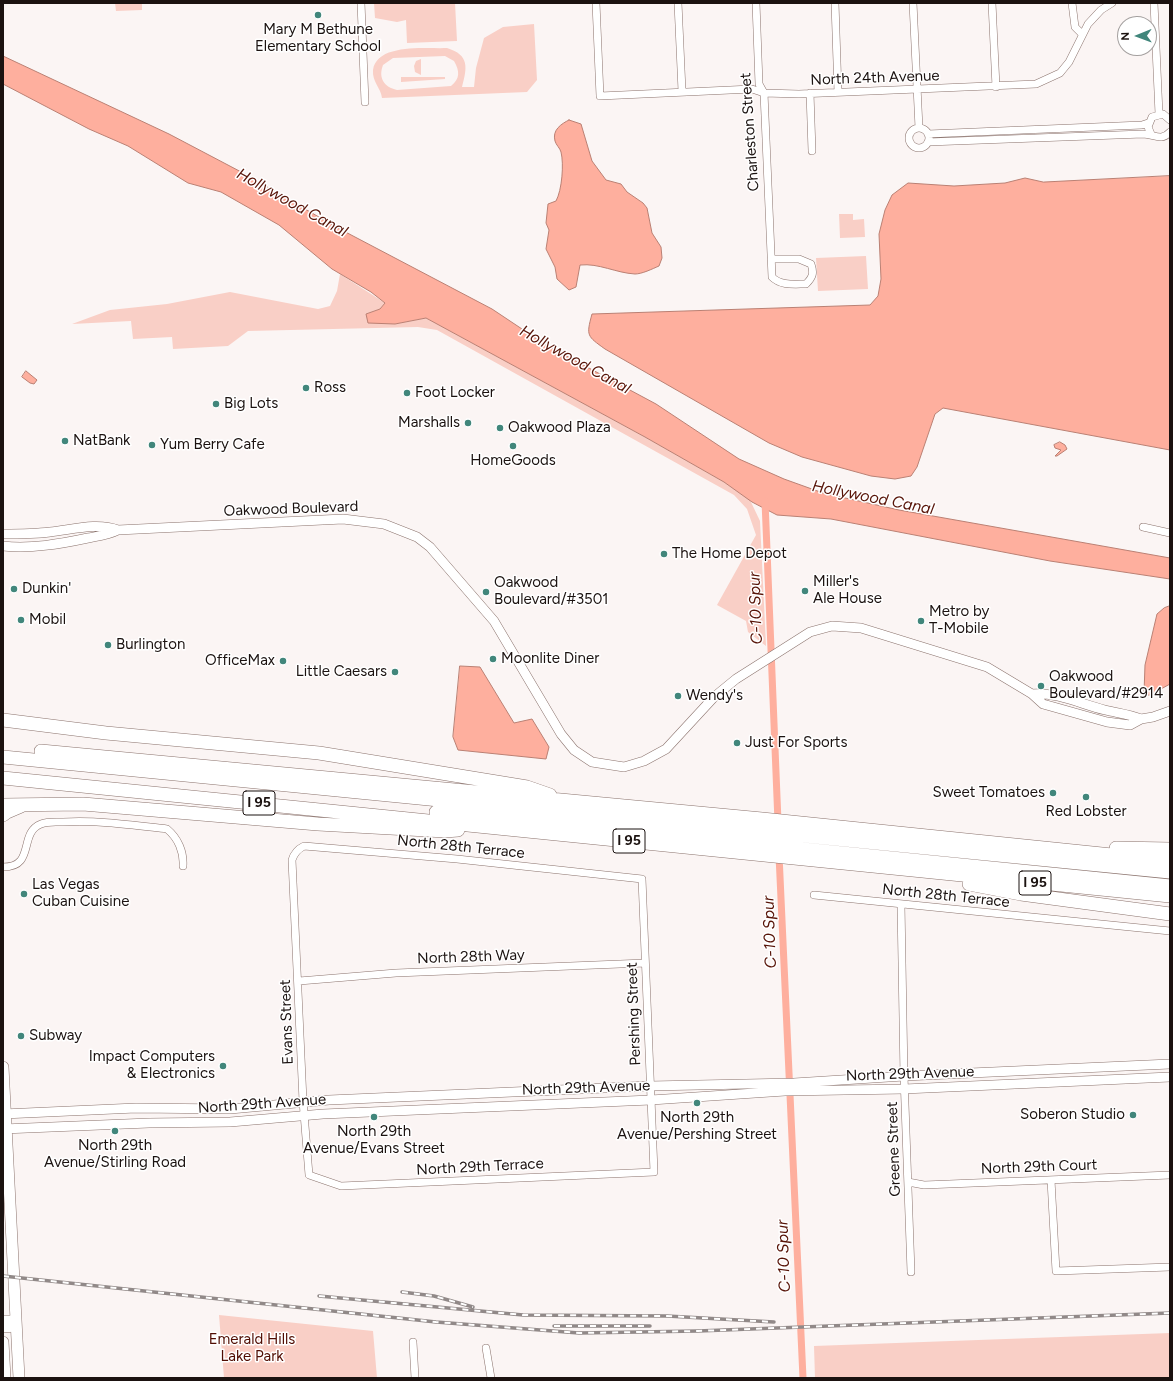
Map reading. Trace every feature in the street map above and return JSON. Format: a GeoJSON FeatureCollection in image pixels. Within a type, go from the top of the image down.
{"type":"FeatureCollection","features":[{"type":"Feature","properties":{"kind":"highway"},"geometry":{"type":"LineString","coordinates":[[3,720],[106,733],[319,753],[527,787],[565,801]]}},
{"type":"Feature","properties":{"kind":"highway","name":"I 95"},"geometry":{"type":"LineString","coordinates":[[3,748],[565,801],[762,825],[987,843],[1170,861]]}},
{"type":"Feature","properties":{"kind":"highway"},"geometry":{"type":"LineString","coordinates":[[3,757],[762,825]]}},
{"type":"Feature","properties":{"kind":"highway"},"geometry":{"type":"LineString","coordinates":[[3,770],[764,850]]}},
{"type":"Feature","properties":{"kind":"highway","name":"I 95"},"geometry":{"type":"LineString","coordinates":[[3,778],[494,827],[795,853],[900,869],[1170,896]]}},
{"type":"Feature","properties":{"kind":"highway"},"geometry":{"type":"LineString","coordinates":[[3,815],[16,807],[30,804]]}},
{"type":"Feature","properties":{"kind":"highway"},"geometry":{"type":"LineString","coordinates":[[3,805],[83,804],[318,824],[445,830],[494,827]]}},
{"type":"Feature","properties":{"kind":"highway"},"geometry":{"type":"LineString","coordinates":[[795,828],[1170,872]]}},
{"type":"Feature","properties":{"kind":"highway"},"geometry":{"type":"LineString","coordinates":[[987,843],[1170,850]]}},
{"type":"Feature","properties":{"kind":"highway"},"geometry":{"type":"LineString","coordinates":[[795,853],[1170,886]]}},
{"type":"Feature","properties":{"kind":"highway"},"geometry":{"type":"LineString","coordinates":[[900,869],[916,876],[1020,894],[1170,914]]}},
{"type":"Feature","properties":{"kind":"main road"},"geometry":{"type":"LineString","coordinates":[[3,1067],[7,1222],[19,1378]]}},
{"type":"Feature","properties":{"kind":"main road"},"geometry":{"type":"LineString","coordinates":[[3,1342],[5,1378]]}},
{"type":"Feature","properties":{"kind":"street"},"geometry":{"type":"LineString","coordinates":[[361,3],[365,102]]}},
{"type":"Feature","properties":{"kind":"street","name":"North 24th Avenue"},"geometry":{"type":"LineString","coordinates":[[596,3],[600,96],[682,91],[752,89],[764,93],[810,93],[996,87],[1036,84],[1060,73],[1069,62],[1082,34],[1101,10],[1112,3]]}},
{"type":"Feature","properties":{"kind":"street"},"geometry":{"type":"LineString","coordinates":[[678,3],[682,91]]}},
{"type":"Feature","properties":{"kind":"street","name":"Charleston Street"},"geometry":{"type":"LineString","coordinates":[[756,3],[759,84],[764,93],[771,260],[772,277],[776,282],[806,284],[814,272],[811,264],[805,260],[771,260]]}},
{"type":"Feature","properties":{"kind":"street"},"geometry":{"type":"LineString","coordinates":[[835,3],[838,92]]}},
{"type":"Feature","properties":{"kind":"street"},"geometry":{"type":"LineString","coordinates":[[913,3],[919,128]]}},
{"type":"Feature","properties":{"kind":"street"},"geometry":{"type":"LineString","coordinates":[[992,3],[996,87]]}},
{"type":"Feature","properties":{"kind":"street"},"geometry":{"type":"LineString","coordinates":[[1072,3],[1075,27],[1082,34]]}},
{"type":"Feature","properties":{"kind":"street"},"geometry":{"type":"LineString","coordinates":[[1154,3],[1159,114]]}},
{"type":"Feature","properties":{"kind":"street"},"geometry":{"type":"LineString","coordinates":[[810,93],[812,151]]}},
{"type":"Feature","properties":{"kind":"street"},"geometry":{"type":"LineString","coordinates":[[928,134],[1142,125],[1148,123],[1152,117],[1159,114],[1166,116],[1170,120]]}},
{"type":"Feature","properties":{"kind":"street"},"geometry":{"type":"LineString","coordinates":[[1148,123],[1151,134]]}},
{"type":"Feature","properties":{"kind":"street"},"geometry":{"type":"LineString","coordinates":[[928,142],[928,134],[923,128],[913,130],[910,135],[912,144],[920,147],[928,142],[1151,134],[1158,138],[1163,137],[1170,132]]}},
{"type":"Feature","properties":{"kind":"street","name":"Oakwood Boulevard"},"geometry":{"type":"LineString","coordinates":[[5,548],[35,547],[67,543],[108,535],[118,530],[343,519],[367,520],[400,529],[417,537],[430,547],[487,612],[561,734],[574,750],[592,762],[607,766],[624,767],[631,765],[644,761],[666,749],[714,697],[736,679],[810,632],[824,628],[843,626],[861,628],[987,667],[1032,694],[1043,704],[1107,722],[1130,726],[1141,719],[1170,711]]}},
{"type":"Feature","properties":{"kind":"street","name":"Oakwood Boulevard"},"geometry":{"type":"LineString","coordinates":[[3,534],[48,532],[109,526],[118,530]]}},
{"type":"Feature","properties":{"kind":"street"},"geometry":{"type":"LineString","coordinates":[[1143,527],[1170,533]]}},
{"type":"Feature","properties":{"kind":"street"},"geometry":{"type":"LineString","coordinates":[[3,867],[13,866],[23,859],[29,836],[38,826],[48,822],[85,821],[166,829],[178,842],[182,852],[183,866]]}},
{"type":"Feature","properties":{"kind":"street","name":"North 28th Terrace"},"geometry":{"type":"LineString","coordinates":[[292,868],[294,855],[299,848],[307,845],[642,879]]}},
{"type":"Feature","properties":{"kind":"street","name":"Evans Street"},"geometry":{"type":"LineString","coordinates":[[292,868],[299,981],[303,1102],[309,1176]]}},
{"type":"Feature","properties":{"kind":"street","name":"Pershing Street"},"geometry":{"type":"LineString","coordinates":[[642,879],[654,1172]]}},
{"type":"Feature","properties":{"kind":"street","name":"North 28th Terrace"},"geometry":{"type":"LineString","coordinates":[[814,895],[1170,931]]}},
{"type":"Feature","properties":{"kind":"street","name":"Greene Street"},"geometry":{"type":"LineString","coordinates":[[901,905],[904,1089],[911,1272]]}},
{"type":"Feature","properties":{"kind":"street","name":"North 28th Way"},"geometry":{"type":"LineString","coordinates":[[299,981],[396,973],[645,964]]}},
{"type":"Feature","properties":{"kind":"street","name":"North 29th Avenue"},"geometry":{"type":"LineString","coordinates":[[794,1087],[904,1076],[1170,1064]]}},
{"type":"Feature","properties":{"kind":"street","name":"North 29th Avenue"},"geometry":{"type":"LineString","coordinates":[[4,1114],[136,1108],[230,1109],[303,1102],[650,1086],[904,1089],[1170,1077]]}},
{"type":"Feature","properties":{"kind":"street","name":"North 29th Avenue"},"geometry":{"type":"LineString","coordinates":[[5,1129],[149,1123],[230,1122],[404,1110],[651,1100],[784,1087]]}},
{"type":"Feature","properties":{"kind":"street","name":"North 29th Terrace"},"geometry":{"type":"LineString","coordinates":[[309,1176],[341,1186],[654,1172]]}},
{"type":"Feature","properties":{"kind":"street","name":"North 29th Court"},"geometry":{"type":"LineString","coordinates":[[908,1182],[924,1185],[1170,1175]]}},
{"type":"Feature","properties":{"kind":"street"},"geometry":{"type":"LineString","coordinates":[[1051,1180],[1056,1271],[1170,1267]]}},
{"type":"Feature","properties":{"kind":"street"},"geometry":{"type":"LineString","coordinates":[[3,1320],[16,1324]]}},
{"type":"Feature","properties":{"kind":"street"},"geometry":{"type":"LineString","coordinates":[[3,1328],[16,1324]]}},
{"type":"Feature","properties":{"kind":"street"},"geometry":{"type":"LineString","coordinates":[[413,1342],[415,1378]]}},
{"type":"Feature","properties":{"kind":"street"},"geometry":{"type":"LineString","coordinates":[[486,1348],[491,1378]]}},
{"type":"Feature","properties":{"kind":"green space"},"geometry":{"type":"Polygon","coordinates":[[[115,3],[142,3],[142,10],[116,11],[115,3]]]}},
{"type":"Feature","properties":{"kind":"green space"},"geometry":{"type":"Polygon","coordinates":[[[374,3],[455,3],[457,41],[407,43],[406,20],[397,22],[375,18],[374,3]]]}},
{"type":"Feature","properties":{"kind":"green space"},"geometry":{"type":"Polygon","coordinates":[[[534,24],[537,80],[527,92],[382,98],[373,74],[376,61],[383,55],[404,49],[447,48],[460,54],[466,68],[462,87],[474,87],[476,68],[484,38],[503,27],[534,24]],[[445,56],[393,58],[383,65],[381,74],[383,81],[389,87],[397,90],[451,86],[456,81],[458,75],[454,61],[445,56]]]}},
{"type":"Feature","properties":{"kind":"green space"},"geometry":{"type":"Polygon","coordinates":[[[421,59],[421,75],[415,72],[414,66],[416,61],[421,59]]]}},
{"type":"Feature","properties":{"kind":"green space"},"geometry":{"type":"Polygon","coordinates":[[[401,77],[445,77],[445,79],[401,82],[401,77]]]}},
{"type":"Feature","properties":{"kind":"green space"},"geometry":{"type":"Polygon","coordinates":[[[839,214],[853,214],[853,220],[864,219],[865,237],[840,238],[839,214]]]}},
{"type":"Feature","properties":{"kind":"green space"},"geometry":{"type":"Polygon","coordinates":[[[866,256],[868,289],[818,291],[816,258],[866,256]]]}},
{"type":"Feature","properties":{"kind":"green space"},"geometry":{"type":"Polygon","coordinates":[[[340,274],[385,303],[380,309],[366,314],[395,324],[426,318],[645,437],[724,482],[750,500],[760,521],[766,646],[748,632],[746,621],[717,605],[756,535],[747,509],[734,495],[437,330],[418,327],[248,331],[228,346],[173,349],[172,337],[133,339],[131,321],[72,324],[110,310],[167,304],[230,292],[318,309],[330,306],[337,291],[340,274]]]}},
{"type":"Feature","properties":{"kind":"green space","name":"Emerald Hills Lake Park"},"geometry":{"type":"Polygon","coordinates":[[[219,1315],[373,1331],[377,1378],[224,1378],[219,1315]]]}},
{"type":"Feature","properties":{"kind":"green space"},"geometry":{"type":"Polygon","coordinates":[[[1170,1333],[1170,1378],[815,1378],[814,1346],[1170,1333]]]}},
{"type":"Feature","properties":{"kind":"water","name":"Hollywood Canal"},"geometry":{"type":"Polygon","coordinates":[[[3,56],[169,134],[245,174],[336,227],[492,309],[546,345],[656,404],[739,459],[784,479],[823,493],[899,510],[1170,558],[1170,579],[1050,561],[831,519],[777,515],[752,502],[724,482],[645,437],[426,318],[395,324],[368,323],[366,314],[380,309],[385,303],[371,292],[332,269],[279,225],[221,192],[188,183],[128,146],[89,129],[3,84],[3,56]]]}},
{"type":"Feature","properties":{"kind":"water"},"geometry":{"type":"Polygon","coordinates":[[[569,120],[581,124],[592,161],[606,180],[621,184],[627,192],[643,203],[647,208],[652,233],[661,247],[662,258],[659,266],[635,274],[594,265],[580,265],[576,287],[569,290],[557,279],[555,267],[546,249],[549,230],[546,223],[548,204],[556,201],[560,190],[562,177],[562,157],[554,137],[558,128],[569,120]]]}},
{"type":"Feature","properties":{"kind":"water"},"geometry":{"type":"Polygon","coordinates":[[[1170,176],[1170,450],[943,408],[935,414],[917,467],[911,476],[895,479],[871,476],[802,457],[769,443],[605,349],[591,338],[590,335],[589,327],[592,314],[870,305],[878,296],[881,279],[879,234],[885,210],[892,195],[908,183],[954,186],[1005,183],[1025,178],[1043,182],[1170,176]]]}},
{"type":"Feature","properties":{"kind":"water"},"geometry":{"type":"Polygon","coordinates":[[[26,371],[37,380],[34,384],[22,377],[26,371]]]}},
{"type":"Feature","properties":{"kind":"water"},"geometry":{"type":"Polygon","coordinates":[[[1060,442],[1065,445],[1067,449],[1055,456],[1061,450],[1055,448],[1054,445],[1060,442]]]}},
{"type":"Feature","properties":{"kind":"water"},"geometry":{"type":"Polygon","coordinates":[[[1170,606],[1170,684],[1150,695],[1146,695],[1144,693],[1145,665],[1157,614],[1164,608],[1170,606]]]}},
{"type":"Feature","properties":{"kind":"water"},"geometry":{"type":"Polygon","coordinates":[[[460,666],[480,667],[514,723],[532,719],[549,747],[546,759],[458,750],[453,737],[460,666]]]}},
{"type":"Feature","properties":{"kind":"waterway","name":"C-10 Spur"},"geometry":{"type":"LineString","coordinates":[[765,501],[778,822]]}},
{"type":"Feature","properties":{"kind":"waterway","name":"C-10 Spur"},"geometry":{"type":"LineString","coordinates":[[779,855],[803,1378]]}},
{"type":"Feature","properties":{"kind":"railway"},"geometry":{"type":"LineString","coordinates":[[3,1276],[436,1322],[579,1333],[698,1331],[1170,1313]]}},
{"type":"Feature","properties":{"kind":"railway"},"geometry":{"type":"LineString","coordinates":[[402,1292],[434,1296],[473,1307]]}},
{"type":"Feature","properties":{"kind":"railway"},"geometry":{"type":"LineString","coordinates":[[319,1296],[523,1315],[667,1316],[774,1322]]}},
{"type":"Feature","properties":{"kind":"railway"},"geometry":{"type":"LineString","coordinates":[[554,1326],[650,1326]]}},
{"type":"Feature","properties":{"kind":"place","name":"Mary M Bethune Elementary School"},"geometry":{"type":"Point","coordinates":[318,15]}},
{"type":"Feature","properties":{"kind":"place","name":"Ross"},"geometry":{"type":"Point","coordinates":[306,388]}},
{"type":"Feature","properties":{"kind":"place","name":"Foot Locker"},"geometry":{"type":"Point","coordinates":[407,393]}},
{"type":"Feature","properties":{"kind":"place","name":"Big Lots"},"geometry":{"type":"Point","coordinates":[216,404]}},
{"type":"Feature","properties":{"kind":"place","name":"Marshalls"},"geometry":{"type":"Point","coordinates":[468,423]}},
{"type":"Feature","properties":{"kind":"place","name":"Oakwood Plaza"},"geometry":{"type":"Point","coordinates":[500,428]}},
{"type":"Feature","properties":{"kind":"place","name":"NatBank"},"geometry":{"type":"Point","coordinates":[65,441]}},
{"type":"Feature","properties":{"kind":"place","name":"Yum Berry Cafe"},"geometry":{"type":"Point","coordinates":[152,445]}},
{"type":"Feature","properties":{"kind":"place","name":"HomeGoods"},"geometry":{"type":"Point","coordinates":[513,446]}},
{"type":"Feature","properties":{"kind":"place","name":"The Home Depot"},"geometry":{"type":"Point","coordinates":[664,554]}},
{"type":"Feature","properties":{"kind":"place","name":"Dunkin'"},"geometry":{"type":"Point","coordinates":[14,589]}},
{"type":"Feature","properties":{"kind":"place","name":"Miller's Ale House"},"geometry":{"type":"Point","coordinates":[805,591]}},
{"type":"Feature","properties":{"kind":"place","name":"Oakwood Boulevard/#3501"},"geometry":{"type":"Point","coordinates":[486,592]}},
{"type":"Feature","properties":{"kind":"place","name":"Mobil"},"geometry":{"type":"Point","coordinates":[21,620]}},
{"type":"Feature","properties":{"kind":"place","name":"Metro by T-Mobile"},"geometry":{"type":"Point","coordinates":[921,621]}},
{"type":"Feature","properties":{"kind":"place","name":"Burlington"},"geometry":{"type":"Point","coordinates":[108,645]}},
{"type":"Feature","properties":{"kind":"place","name":"Moonlite Diner"},"geometry":{"type":"Point","coordinates":[493,659]}},
{"type":"Feature","properties":{"kind":"place","name":"OfficeMax"},"geometry":{"type":"Point","coordinates":[283,661]}},
{"type":"Feature","properties":{"kind":"place","name":"Little Caesars"},"geometry":{"type":"Point","coordinates":[395,672]}},
{"type":"Feature","properties":{"kind":"place","name":"Oakwood Boulevard/#2914"},"geometry":{"type":"Point","coordinates":[1041,686]}},
{"type":"Feature","properties":{"kind":"place","name":"Wendy's"},"geometry":{"type":"Point","coordinates":[678,696]}},
{"type":"Feature","properties":{"kind":"place","name":"Just For Sports"},"geometry":{"type":"Point","coordinates":[737,743]}},
{"type":"Feature","properties":{"kind":"place","name":"Sweet Tomatoes"},"geometry":{"type":"Point","coordinates":[1053,793]}},
{"type":"Feature","properties":{"kind":"place","name":"Red Lobster"},"geometry":{"type":"Point","coordinates":[1086,797]}},
{"type":"Feature","properties":{"kind":"place","name":"Las Vegas Cuban Cuisine"},"geometry":{"type":"Point","coordinates":[24,894]}},
{"type":"Feature","properties":{"kind":"place","name":"Subway"},"geometry":{"type":"Point","coordinates":[21,1036]}},
{"type":"Feature","properties":{"kind":"place","name":"Impact Computers & Electronics"},"geometry":{"type":"Point","coordinates":[223,1066]}},
{"type":"Feature","properties":{"kind":"place","name":"North 29th Avenue/Pershing Street"},"geometry":{"type":"Point","coordinates":[697,1103]}},
{"type":"Feature","properties":{"kind":"place","name":"Soberon Studio"},"geometry":{"type":"Point","coordinates":[1133,1115]}},
{"type":"Feature","properties":{"kind":"place","name":"North 29th Avenue/Evans Street"},"geometry":{"type":"Point","coordinates":[374,1117]}},
{"type":"Feature","properties":{"kind":"place","name":"North 29th Avenue/Stirling Road"},"geometry":{"type":"Point","coordinates":[115,1131]}}]}
